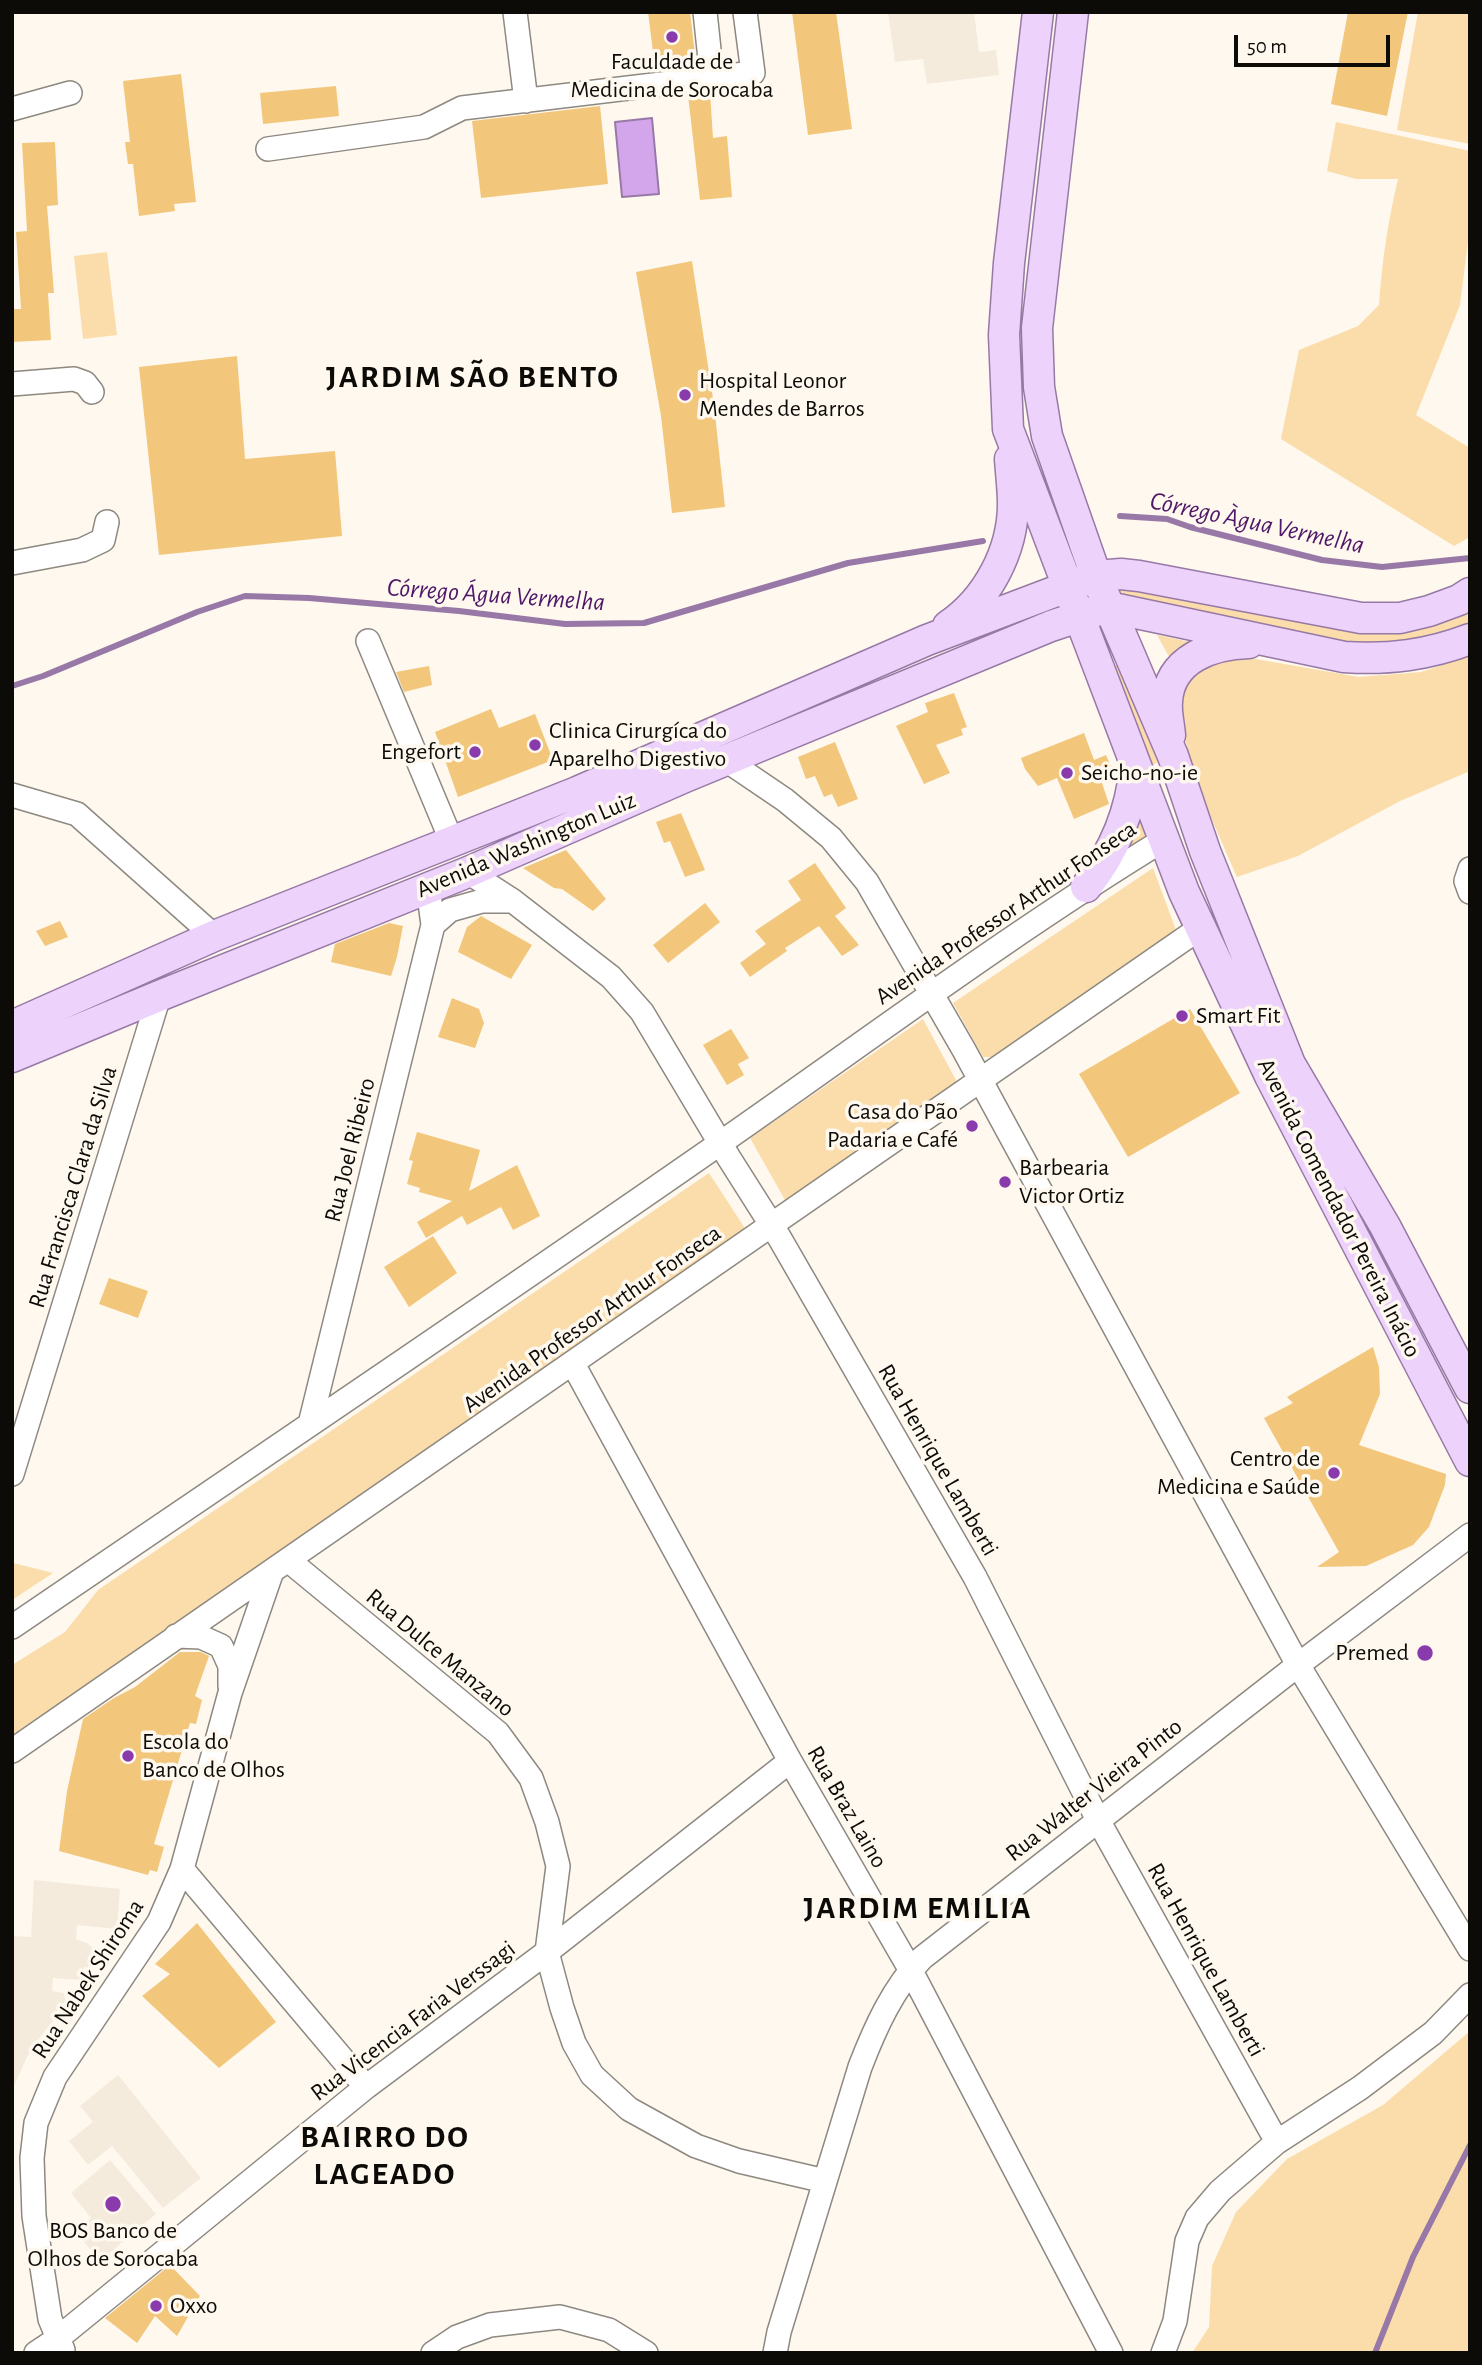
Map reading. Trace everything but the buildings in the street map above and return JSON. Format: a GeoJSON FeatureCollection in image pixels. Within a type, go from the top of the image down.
{"type":"FeatureCollection","features":[{"type":"Feature","properties":{"kind":"main road","name":"Avenida Comendador Pereira Inácio"},"geometry":{"type":"LineString","coordinates":[[1038,12],[1010,250],[1004,335],[1008,429],[1082,582],[1108,607],[1173,756],[1205,851],[1290,1064],[1385,1226],[1469,1387]]}},
{"type":"Feature","properties":{"kind":"main road","name":"Avenida Comendador Pereira Inácio"},"geometry":{"type":"LineString","coordinates":[[1073,12],[1037,328],[1039,387],[1047,436],[1082,582],[1079,616],[1200,928],[1270,1076],[1470,1461]]}},
{"type":"Feature","properties":{"kind":"main road"},"geometry":{"type":"LineString","coordinates":[[927,640],[962,617],[986,587],[1004,552],[1013,506],[1008,429]]}},
{"type":"Feature","properties":{"kind":"main road","name":"Avenida Washington Luiz"},"geometry":{"type":"LineString","coordinates":[[12,1027],[214,936],[577,792],[927,640],[1082,582],[1121,574],[1139,576],[1361,618],[1400,618],[1429,611],[1470,593]]}},
{"type":"Feature","properties":{"kind":"main road"},"geometry":{"type":"LineString","coordinates":[[1079,616],[1108,607],[1344,657],[1378,659],[1412,656],[1442,650],[1470,639]]}},
{"type":"Feature","properties":{"kind":"main road","name":"Avenida Washington Luiz"},"geometry":{"type":"LineString","coordinates":[[12,1058],[468,872],[726,760],[1079,616]]}},
{"type":"Feature","properties":{"kind":"main road"},"geometry":{"type":"LineString","coordinates":[[1173,756],[1167,701],[1172,681],[1184,664],[1198,654],[1231,644],[1279,643]]}},
{"type":"Feature","properties":{"kind":"main road"},"geometry":{"type":"LineString","coordinates":[[1086,887],[1105,860],[1127,815],[1136,762]]}},
{"type":"Feature","properties":{"kind":"main road"},"geometry":{"type":"LineString","coordinates":[[1165,839],[1182,841],[1205,851]]}},
{"type":"Feature","properties":{"kind":"main road"},"geometry":{"type":"LineString","coordinates":[[1200,928],[1221,892]]}},
{"type":"Feature","properties":{"kind":"main road"},"geometry":{"type":"LineString","coordinates":[[1444,1410],[1470,1426]]}},
{"type":"Feature","properties":{"kind":"street"},"geometry":{"type":"LineString","coordinates":[[514,12],[526,101]]}},
{"type":"Feature","properties":{"kind":"street"},"geometry":{"type":"LineString","coordinates":[[705,12],[712,78]]}},
{"type":"Feature","properties":{"kind":"street"},"geometry":{"type":"LineString","coordinates":[[268,149],[424,127],[461,108],[753,74],[745,12]]}},
{"type":"Feature","properties":{"kind":"street"},"geometry":{"type":"LineString","coordinates":[[12,108],[70,93]]}},
{"type":"Feature","properties":{"kind":"street"},"geometry":{"type":"LineString","coordinates":[[12,384],[74,379],[85,383],[92,392]]}},
{"type":"Feature","properties":{"kind":"street"},"geometry":{"type":"LineString","coordinates":[[12,563],[82,550],[103,540],[107,522]]}},
{"type":"Feature","properties":{"kind":"street"},"geometry":{"type":"LineString","coordinates":[[368,641],[452,842]]}},
{"type":"Feature","properties":{"kind":"street"},"geometry":{"type":"LineString","coordinates":[[726,760],[785,800],[831,838],[867,882],[964,1050],[1298,1665],[1470,1949]]}},
{"type":"Feature","properties":{"kind":"street"},"geometry":{"type":"LineString","coordinates":[[12,795],[77,814],[214,936]]}},
{"type":"Feature","properties":{"kind":"street","name":"Avenida Professor Arthur Fonseca"},"geometry":{"type":"LineString","coordinates":[[12,1627],[720,1144],[1086,887],[1165,839]]}},
{"type":"Feature","properties":{"kind":"street"},"geometry":{"type":"LineString","coordinates":[[1470,869],[1466,881],[1470,892]]}},
{"type":"Feature","properties":{"kind":"street","name":"Rua Henrique Lamberti"},"geometry":{"type":"LineString","coordinates":[[468,872],[513,901],[611,977],[642,1012],[771,1226],[975,1577],[1098,1820],[1277,2142]]}},
{"type":"Feature","properties":{"kind":"street","name":"Rua Joel Ribeiro"},"geometry":{"type":"LineString","coordinates":[[310,1424],[433,925],[428,887]]}},
{"type":"Feature","properties":{"kind":"street"},"geometry":{"type":"LineString","coordinates":[[433,925],[450,910],[482,901],[513,901]]}},
{"type":"Feature","properties":{"kind":"street","name":"Avenida Professor Arthur Fonseca"},"geometry":{"type":"LineString","coordinates":[[12,1751],[1200,928]]}},
{"type":"Feature","properties":{"kind":"street","name":"Rua Francisca Clara da Silva"},"geometry":{"type":"LineString","coordinates":[[14,1460],[159,996]]}},
{"type":"Feature","properties":{"kind":"street","name":"Rua Braz Laino"},"geometry":{"type":"LineString","coordinates":[[573,1364],[790,1760],[910,1969],[1111,2353]]}},
{"type":"Feature","properties":{"kind":"street","name":"Rua Walter Vieira Pinto"},"geometry":{"type":"LineString","coordinates":[[775,2353],[779,2332],[860,2067],[874,2031],[910,1969],[1298,1665],[1470,1535]]}},
{"type":"Feature","properties":{"kind":"street","name":"Rua Nabek Shiroma"},"geometry":{"type":"LineString","coordinates":[[61,2346],[50,2319],[34,2216],[32,2158],[36,2123],[55,2077],[159,1922],[182,1869],[230,1693],[280,1566]]}},
{"type":"Feature","properties":{"kind":"street","name":"Rua Dulce Manzano"},"geometry":{"type":"LineString","coordinates":[[280,1566],[498,1733],[531,1778],[547,1822],[558,1866],[547,1952],[574,2043],[592,2075],[629,2109],[696,2146],[738,2161],[825,2181]]}},
{"type":"Feature","properties":{"kind":"street","name":"Rua Nabek Shiroma"},"geometry":{"type":"LineString","coordinates":[[176,1636],[201,1637],[221,1646],[230,1666],[230,1693]]}},
{"type":"Feature","properties":{"kind":"street","name":"Rua Vicencia Faria Verssagi"},"geometry":{"type":"LineString","coordinates":[[36,2353],[61,2346],[366,2087],[547,1952],[790,1760]]}},
{"type":"Feature","properties":{"kind":"street"},"geometry":{"type":"LineString","coordinates":[[182,1869],[366,2087]]}},
{"type":"Feature","properties":{"kind":"street"},"geometry":{"type":"LineString","coordinates":[[1163,2353],[1175,2321],[1187,2241],[1197,2218],[1220,2191],[1277,2142],[1360,2088],[1433,2033],[1470,1996]]}},
{"type":"Feature","properties":{"kind":"street"},"geometry":{"type":"LineString","coordinates":[[433,2353],[457,2337],[490,2325],[560,2317],[609,2330],[646,2353]]}},
{"type":"Feature","properties":{"kind":"shaded area"},"geometry":{"type":"Polygon","coordinates":[[[888,12],[974,12],[979,52],[996,50],[999,75],[927,84],[923,59],[895,62],[888,12]]]}},
{"type":"Feature","properties":{"kind":"shaded area"},"geometry":{"type":"Polygon","coordinates":[[[1418,12],[1470,12],[1470,144],[1397,130],[1418,12]]]}},
{"type":"Feature","properties":{"kind":"shaded area"},"geometry":{"type":"Polygon","coordinates":[[[652,118],[659,194],[622,197],[615,122],[652,118]]]}},
{"type":"Feature","properties":{"kind":"shaded area"},"geometry":{"type":"Polygon","coordinates":[[[1336,122],[1470,151],[1470,240],[1460,305],[1416,415],[1470,448],[1470,537],[1454,546],[1281,439],[1299,350],[1358,326],[1379,305],[1386,241],[1398,179],[1356,179],[1327,171],[1336,122]]]}},
{"type":"Feature","properties":{"kind":"shaded area"},"geometry":{"type":"Polygon","coordinates":[[[107,252],[117,335],[83,339],[74,256],[107,252]]]}},
{"type":"Feature","properties":{"kind":"shaded area"},"geometry":{"type":"Polygon","coordinates":[[[1130,585],[1313,625],[1358,631],[1470,607],[1470,628],[1439,638],[1344,647],[1118,597],[1120,589],[1130,585]]]}},
{"type":"Feature","properties":{"kind":"shaded area"},"geometry":{"type":"Polygon","coordinates":[[[1157,635],[1195,643],[1172,662],[1157,635]]]}},
{"type":"Feature","properties":{"kind":"shaded area"},"geometry":{"type":"Polygon","coordinates":[[[1227,654],[1359,677],[1421,672],[1470,656],[1470,771],[1400,801],[1298,856],[1237,877],[1208,810],[1189,755],[1182,706],[1186,688],[1194,677],[1227,654]]]}},
{"type":"Feature","properties":{"kind":"shaded area"},"geometry":{"type":"Polygon","coordinates":[[[1122,662],[1161,761],[1150,766],[1112,667],[1122,662]]]}},
{"type":"Feature","properties":{"kind":"shaded area"},"geometry":{"type":"Polygon","coordinates":[[[1143,802],[1158,836],[1114,871],[1143,802]]]}},
{"type":"Feature","properties":{"kind":"shaded area"},"geometry":{"type":"Polygon","coordinates":[[[1153,868],[1176,930],[994,1057],[983,1057],[953,1003],[1153,868]]]}},
{"type":"Feature","properties":{"kind":"shaded area"},"geometry":{"type":"Polygon","coordinates":[[[923,1019],[957,1082],[785,1200],[750,1138],[923,1019]]]}},
{"type":"Feature","properties":{"kind":"shaded area"},"geometry":{"type":"Polygon","coordinates":[[[709,1173],[750,1236],[12,1735],[12,1665],[65,1632],[98,1590],[709,1173]]]}},
{"type":"Feature","properties":{"kind":"shaded area"},"geometry":{"type":"Polygon","coordinates":[[[13,1563],[53,1573],[12,1600],[13,1563]]]}},
{"type":"Feature","properties":{"kind":"shaded area"},"geometry":{"type":"Polygon","coordinates":[[[34,1880],[120,1889],[117,1929],[77,1925],[76,1939],[94,1949],[97,1968],[84,1967],[82,1980],[53,1978],[52,1991],[64,1993],[67,2008],[55,2018],[38,2040],[12,2091],[12,1936],[31,1937],[34,1880]]]}},
{"type":"Feature","properties":{"kind":"shaded area"},"geometry":{"type":"Polygon","coordinates":[[[1470,2031],[1470,2353],[1192,2353],[1209,2327],[1212,2266],[1236,2212],[1287,2159],[1383,2105],[1470,2031]]]}},
{"type":"Feature","properties":{"kind":"shaded area"},"geometry":{"type":"Polygon","coordinates":[[[118,2075],[201,2178],[163,2208],[112,2146],[88,2165],[69,2141],[93,2122],[80,2106],[118,2075]]]}},
{"type":"Feature","properties":{"kind":"shaded area","name":"BOS Banco de Olhos de Sorocaba"},"geometry":{"type":"Polygon","coordinates":[[[110,2160],[156,2214],[100,2261],[75,2231],[91,2218],[71,2193],[110,2160]]]}},
{"type":"Feature","properties":{"kind":"waterway","name":"Córrego Àgua Vermelha"},"geometry":{"type":"LineString","coordinates":[[1120,516],[1167,519],[1322,560],[1382,567],[1470,558]]}},
{"type":"Feature","properties":{"kind":"waterway","name":"Córrego Água Vermelha"},"geometry":{"type":"LineString","coordinates":[[12,686],[43,676],[197,612],[245,596],[309,598],[459,611],[565,624],[644,623],[848,563],[983,541]]}},
{"type":"Feature","properties":{"kind":"waterway"},"geometry":{"type":"LineString","coordinates":[[1375,2353],[1413,2257],[1470,2145]]}},
{"type":"Feature","properties":{"kind":"place","name":"Faculdade de Medicina de Sorocaba"},"geometry":{"type":"Point","coordinates":[672,37]}},
{"type":"Feature","properties":{"kind":"place","name":"Hospital Leonor Mendes de Barros"},"geometry":{"type":"Point","coordinates":[685,395]}},
{"type":"Feature","properties":{"kind":"place","name":"Clinica Cirurgíca do Aparelho Digestivo"},"geometry":{"type":"Point","coordinates":[535,745]}},
{"type":"Feature","properties":{"kind":"place","name":"Engefort"},"geometry":{"type":"Point","coordinates":[475,752]}},
{"type":"Feature","properties":{"kind":"place","name":"Seicho-no-ie"},"geometry":{"type":"Point","coordinates":[1067,773]}},
{"type":"Feature","properties":{"kind":"place","name":"Smart Fit"},"geometry":{"type":"Point","coordinates":[1182,1016]}},
{"type":"Feature","properties":{"kind":"place","name":"Casa do Pão Padaria e Café"},"geometry":{"type":"Point","coordinates":[972,1126]}},
{"type":"Feature","properties":{"kind":"place","name":"Barbearia Victor Ortiz"},"geometry":{"type":"Point","coordinates":[1005,1182]}},
{"type":"Feature","properties":{"kind":"place","name":"Centro de Medicina e Saúde"},"geometry":{"type":"Point","coordinates":[1334,1473]}},
{"type":"Feature","properties":{"kind":"place","name":"Premed"},"geometry":{"type":"Point","coordinates":[1425,1653]}},
{"type":"Feature","properties":{"kind":"place","name":"Escola do Banco de Olhos"},"geometry":{"type":"Point","coordinates":[128,1756]}},
{"type":"Feature","properties":{"kind":"place","name":"BOS Banco de Olhos de Sorocaba"},"geometry":{"type":"Point","coordinates":[113,2204]}},
{"type":"Feature","properties":{"kind":"place","name":"Oxxo"},"geometry":{"type":"Point","coordinates":[156,2306]}},
{"type":"Feature","properties":{"kind":"district","name":"JARDIM SÃO BENTO"},"geometry":{"type":"Point","coordinates":[473,377]}},
{"type":"Feature","properties":{"kind":"district","name":"JARDIM EMILIA"},"geometry":{"type":"Point","coordinates":[918,1908]}},
{"type":"Feature","properties":{"kind":"district","name":"BAIRRO DO LAGEADO"},"geometry":{"type":"Point","coordinates":[385,2156]}}]}
